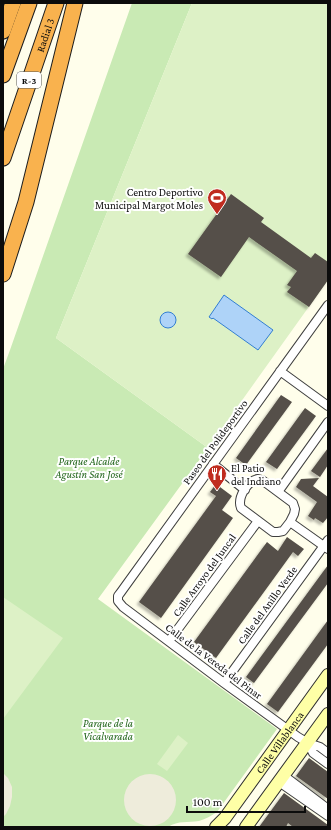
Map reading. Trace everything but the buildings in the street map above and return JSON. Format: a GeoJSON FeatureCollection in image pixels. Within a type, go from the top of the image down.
{"type":"FeatureCollection","features":[{"type":"Feature","properties":{"kind":"highway"},"geometry":{"type":"LineString","coordinates":[[3,31],[13,3]]}},
{"type":"Feature","properties":{"kind":"highway","name":"R-3"},"geometry":{"type":"LineString","coordinates":[[3,75],[29,3]]}},
{"type":"Feature","properties":{"kind":"highway","name":"Radial 3"},"geometry":{"type":"LineString","coordinates":[[3,158],[56,3]]}},
{"type":"Feature","properties":{"kind":"highway"},"geometry":{"type":"LineString","coordinates":[[3,274],[26,202],[75,3]]}},
{"type":"Feature","properties":{"kind":"main road","name":"Calle Villablanca"},"geometry":{"type":"LineString","coordinates":[[216,827],[225,818],[328,675]]}},
{"type":"Feature","properties":{"kind":"main road","name":"Calle Villablanca"},"geometry":{"type":"LineString","coordinates":[[246,827],[328,714]]}},
{"type":"Feature","properties":{"kind":"street","name":"Paseo del Polideportivo"},"geometry":{"type":"LineString","coordinates":[[121,592],[328,305]]}},
{"type":"Feature","properties":{"kind":"street"},"geometry":{"type":"LineString","coordinates":[[280,371],[328,406]]}},
{"type":"Feature","properties":{"kind":"street"},"geometry":{"type":"LineString","coordinates":[[278,492],[328,422]]}},
{"type":"Feature","properties":{"kind":"street"},"geometry":{"type":"LineString","coordinates":[[213,464],[245,490]]}},
{"type":"Feature","properties":{"kind":"street"},"geometry":{"type":"LineString","coordinates":[[253,480],[262,480],[278,492],[293,503],[296,509],[290,522],[283,531],[273,532],[241,508],[239,504],[245,490],[253,480]]}},
{"type":"Feature","properties":{"kind":"street","name":"Calle Arroyo del Juncal"},"geometry":{"type":"LineString","coordinates":[[169,641],[258,521]]}},
{"type":"Feature","properties":{"kind":"street"},"geometry":{"type":"LineString","coordinates":[[290,522],[327,545]]}},
{"type":"Feature","properties":{"kind":"street","name":"Calle del Anillo Verde"},"geometry":{"type":"LineString","coordinates":[[224,683],[327,545]]}},
{"type":"Feature","properties":{"kind":"street","name":"Calle de la Vereda del Pinar"},"geometry":{"type":"LineString","coordinates":[[121,592],[118,596],[118,601],[123,607],[224,683],[308,743]]}},
{"type":"Feature","properties":{"kind":"street"},"geometry":{"type":"LineString","coordinates":[[308,743],[320,747],[328,753]]}},
{"type":"Feature","properties":{"kind":"street"},"geometry":{"type":"LineString","coordinates":[[308,743],[313,753],[328,764]]}},
{"type":"Feature","properties":{"kind":"street"},"geometry":{"type":"LineString","coordinates":[[281,778],[328,809]]}},
{"type":"Feature","properties":{"kind":"street"},"geometry":{"type":"LineString","coordinates":[[281,778],[328,816]]}},
{"type":"Feature","properties":{"kind":"green space"},"geometry":{"type":"Polygon","coordinates":[[[132,3],[192,3],[56,338],[208,448],[98,599],[277,729],[217,812],[202,820],[179,823],[168,827],[3,827],[3,369],[132,3]]]}},
{"type":"Feature","properties":{"kind":"green space","name":"Centro Deportivo Municipal Margot Moles"},"geometry":{"type":"Polygon","coordinates":[[[192,3],[328,3],[328,280],[208,448],[56,338],[192,3]]]}},
{"type":"Feature","properties":{"kind":"green space"},"geometry":{"type":"Polygon","coordinates":[[[3,597],[63,638],[3,719],[3,597]]]}},
{"type":"Feature","properties":{"kind":"green space"},"geometry":{"type":"Polygon","coordinates":[[[178,735],[188,743],[167,771],[157,764],[178,735]]]}},
{"type":"Feature","properties":{"kind":"shaded area"},"geometry":{"type":"Polygon","coordinates":[[[3,773],[8,778],[12,787],[12,797],[10,806],[3,817],[3,773]]]}},
{"type":"Feature","properties":{"kind":"shaded area"},"geometry":{"type":"Polygon","coordinates":[[[145,774],[155,774],[169,781],[176,795],[176,805],[169,819],[155,826],[145,826],[135,822],[128,815],[124,805],[124,795],[128,785],[135,778],[145,774]]]}},
{"type":"Feature","properties":{"kind":"water"},"geometry":{"type":"Polygon","coordinates":[[[224,295],[273,330],[258,350],[213,318],[212,319],[209,317],[224,295]]]}},
{"type":"Feature","properties":{"kind":"water"},"geometry":{"type":"Polygon","coordinates":[[[168,312],[175,317],[176,320],[171,327],[168,328],[161,323],[160,320],[165,313],[168,312]]]}},
{"type":"Feature","properties":{"kind":"place","name":"Centro Deportivo Municipal Margot Moles"},"geometry":{"type":"Point","coordinates":[217,215]}},
{"type":"Feature","properties":{"kind":"place","name":"El Patio del Indiano"},"geometry":{"type":"Point","coordinates":[217,491]}},
{"type":"Feature","properties":{"kind":"park label","name":"Parque Alcalde Agustín San José"},"geometry":{"type":"Point","coordinates":[89,467]}},
{"type":"Feature","properties":{"kind":"park label","name":"Parque de la Vicalvarada"},"geometry":{"type":"Point","coordinates":[108,729]}}]}
